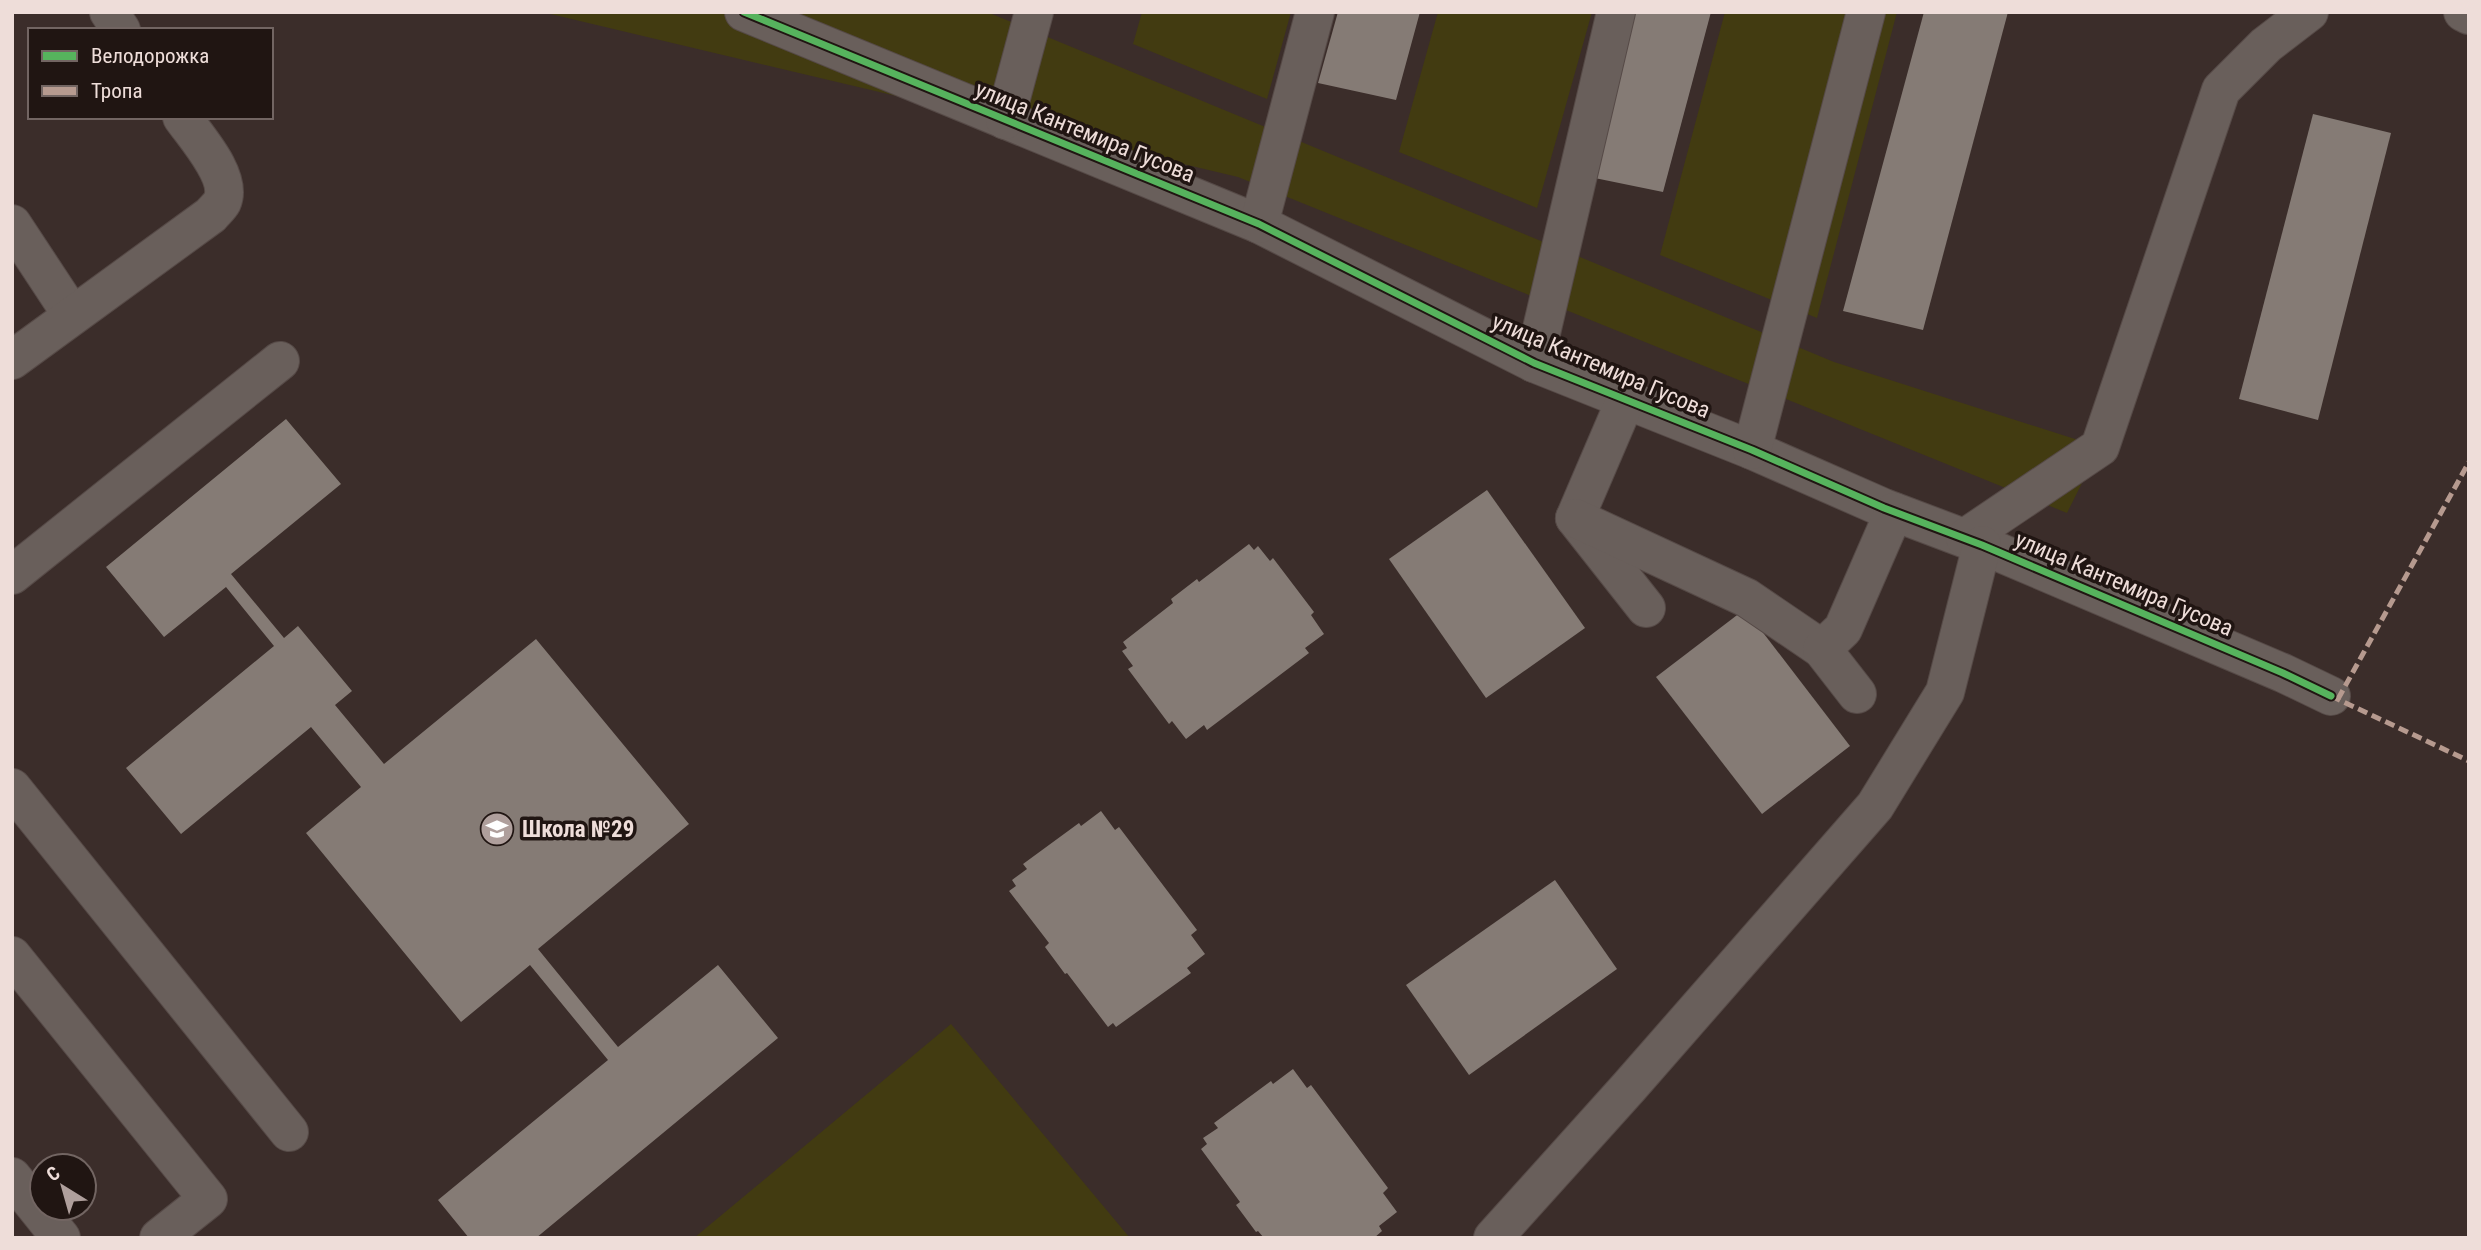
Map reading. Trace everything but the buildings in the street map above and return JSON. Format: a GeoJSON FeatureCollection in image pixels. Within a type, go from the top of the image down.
{"type":"FeatureCollection","features":[{"type":"Feature","properties":{"kind":"street"},"geometry":{"type":"LineString","coordinates":[[109,12],[120,28]]}},
{"type":"Feature","properties":{"kind":"street"},"geometry":{"type":"LineString","coordinates":[[1005,120],[1034,12]]}},
{"type":"Feature","properties":{"kind":"street"},"geometry":{"type":"LineString","coordinates":[[1259,224],[1315,12]]}},
{"type":"Feature","properties":{"kind":"street"},"geometry":{"type":"LineString","coordinates":[[1534,363],[1616,12]]}},
{"type":"Feature","properties":{"kind":"street"},"geometry":{"type":"LineString","coordinates":[[1752,450],[1866,12]]}},
{"type":"Feature","properties":{"kind":"street"},"geometry":{"type":"LineString","coordinates":[[1493,1238],[1875,806],[1945,692],[1973,541],[2099,447],[2221,90],[2266,45],[2309,12]]}},
{"type":"Feature","properties":{"kind":"street"},"geometry":{"type":"LineString","coordinates":[[2463,12],[2469,15]]}},
{"type":"Feature","properties":{"kind":"street","name":"улица Кантемира Гусова"},"geometry":{"type":"LineString","coordinates":[[749,13],[1259,224],[1534,363],[1752,450],[1894,512],[1973,541],[2331,696]]}},
{"type":"Feature","properties":{"kind":"street"},"geometry":{"type":"LineString","coordinates":[[12,360],[211,215],[222,202],[224,186],[219,170],[183,119]]}},
{"type":"Feature","properties":{"kind":"street"},"geometry":{"type":"LineString","coordinates":[[12,224],[72,315]]}},
{"type":"Feature","properties":{"kind":"street"},"geometry":{"type":"LineString","coordinates":[[12,575],[281,361]]}},
{"type":"Feature","properties":{"kind":"street"},"geometry":{"type":"LineString","coordinates":[[1575,519],[1626,400]]}},
{"type":"Feature","properties":{"kind":"street"},"geometry":{"type":"LineString","coordinates":[[1822,649],[1843,629],[1894,512]]}},
{"type":"Feature","properties":{"kind":"street"},"geometry":{"type":"LineString","coordinates":[[1575,519],[1646,608]]}},
{"type":"Feature","properties":{"kind":"street"},"geometry":{"type":"LineString","coordinates":[[1575,519],[1747,597],[1822,649],[1857,694]]}},
{"type":"Feature","properties":{"kind":"street"},"geometry":{"type":"LineString","coordinates":[[12,788],[289,1132]]}},
{"type":"Feature","properties":{"kind":"street"},"geometry":{"type":"LineString","coordinates":[[12,956],[208,1199],[159,1238]]}},
{"type":"Feature","properties":{"kind":"street"},"geometry":{"type":"LineString","coordinates":[[12,1177],[61,1238]]}},
{"type":"Feature","properties":{"kind":"shaded area"},"geometry":{"type":"Polygon","coordinates":[[[542,12],[987,12],[1834,362],[2100,447],[2067,513],[1238,177],[542,12]]]}},
{"type":"Feature","properties":{"kind":"shaded area"},"geometry":{"type":"Polygon","coordinates":[[[1142,12],[1291,12],[1267,99],[1133,44],[1142,12]]]}},
{"type":"Feature","properties":{"kind":"shaded area"},"geometry":{"type":"Polygon","coordinates":[[[1438,12],[1592,12],[1537,208],[1399,152],[1438,12]]]}},
{"type":"Feature","properties":{"kind":"shaded area"},"geometry":{"type":"Polygon","coordinates":[[[1725,12],[1897,12],[1817,318],[1660,255],[1725,12]]]}},
{"type":"Feature","properties":{"kind":"shaded area"},"geometry":{"type":"Polygon","coordinates":[[[951,1024],[1130,1238],[694,1238],[951,1024]]]}},
{"type":"Feature","properties":{"kind":"marked path"},"geometry":{"type":"LineString","coordinates":[[2338,699],[2469,462]]}},
{"type":"Feature","properties":{"kind":"marked path"},"geometry":{"type":"LineString","coordinates":[[2331,696],[2469,761]]}},
{"type":"Feature","properties":{"kind":"cycle path"},"geometry":{"type":"LineString","coordinates":[[744,12],[1259,224],[1534,363],[1752,450],[1884,508],[1982,545],[2331,696]]}},
{"type":"Feature","properties":{"kind":"place","name":"Школа №29"},"geometry":{"type":"Point","coordinates":[497,829]}}]}
